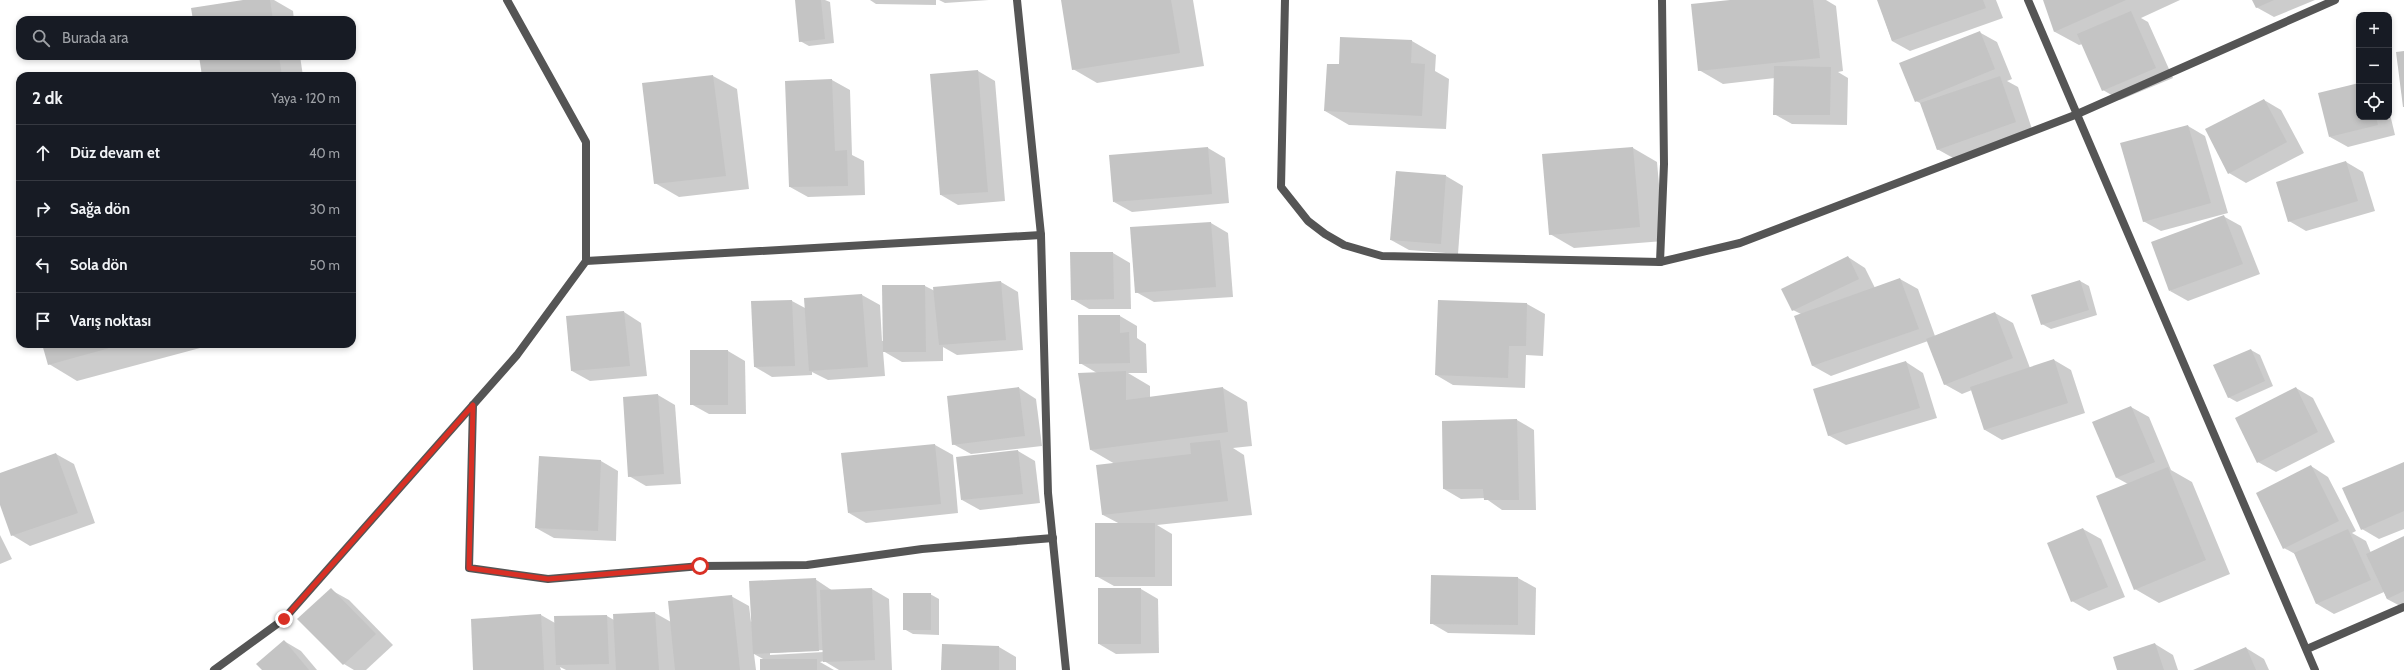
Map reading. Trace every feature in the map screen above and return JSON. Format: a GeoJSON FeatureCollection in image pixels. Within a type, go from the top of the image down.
{"type":"FeatureCollection","features":[{"type":"Feature","properties":{"kind":"street"},"geometry":{"type":"LineString","coordinates":[[214,670],[284,619],[517,355],[586,261],[586,142],[507,0]]}},
{"type":"Feature","properties":{"kind":"street"},"geometry":{"type":"LineString","coordinates":[[1017,0],[1041,235],[1048,493],[1066,670]]}},
{"type":"Feature","properties":{"kind":"street"},"geometry":{"type":"LineString","coordinates":[[1285,0],[1281,186],[1303,215],[1325,234],[1350,247],[1382,256],[1660,262],[1740,243],[2075,115],[2335,0]]}},
{"type":"Feature","properties":{"kind":"street"},"geometry":{"type":"LineString","coordinates":[[1660,262],[1664,164],[1662,0]]}},
{"type":"Feature","properties":{"kind":"street"},"geometry":{"type":"LineString","coordinates":[[2028,0],[2075,115],[2315,670]]}},
{"type":"Feature","properties":{"kind":"street"},"geometry":{"type":"LineString","coordinates":[[586,261],[1041,235]]}},
{"type":"Feature","properties":{"kind":"street"},"geometry":{"type":"LineString","coordinates":[[473,405],[469,568],[548,579],[700,566],[807,565],[922,549],[1053,538]]}},
{"type":"Feature","properties":{"kind":"street"},"geometry":{"type":"LineString","coordinates":[[2306,649],[2404,606]]}},
{"type":"Feature","properties":{"kind":"building"},"geometry":{"type":"Polygon","coordinates":[[[243,0],[270,0],[272,16],[192,16],[191,8],[243,0]]]}},
{"type":"Feature","properties":{"kind":"building"},"geometry":{"type":"Polygon","coordinates":[[[795,0],[821,0],[825,39],[799,42],[795,0]]]}},
{"type":"Feature","properties":{"kind":"building"},"geometry":{"type":"Polygon","coordinates":[[[1061,0],[1171,0],[1180,53],[1072,70],[1061,0]]]}},
{"type":"Feature","properties":{"kind":"building"},"geometry":{"type":"Polygon","coordinates":[[[1730,0],[1813,0],[1820,58],[1698,71],[1691,4],[1730,0]]]}},
{"type":"Feature","properties":{"kind":"building"},"geometry":{"type":"Polygon","coordinates":[[[1877,0],[1983,0],[1986,8],[1892,41],[1877,0]]]}},
{"type":"Feature","properties":{"kind":"building"},"geometry":{"type":"Polygon","coordinates":[[[2043,0],[2126,0],[2054,32],[2043,0]]]}},
{"type":"Feature","properties":{"kind":"building"},"geometry":{"type":"Polygon","coordinates":[[[2252,0],[2274,0],[2256,8],[2252,0]]]}},
{"type":"Feature","properties":{"kind":"building"},"geometry":{"type":"Polygon","coordinates":[[[2131,11],[2156,68],[2102,91],[2077,34],[2131,11]]]}},
{"type":"Feature","properties":{"kind":"building"},"geometry":{"type":"Polygon","coordinates":[[[1980,31],[1995,69],[1915,102],[1899,63],[1980,31]]]}},
{"type":"Feature","properties":{"kind":"building"},"geometry":{"type":"Polygon","coordinates":[[[1340,37],[1412,40],[1411,63],[1425,64],[1422,116],[1324,111],[1327,64],[1339,64],[1340,37]]]}},
{"type":"Feature","properties":{"kind":"building"},"geometry":{"type":"Polygon","coordinates":[[[2404,51],[2404,107],[2403,107],[2396,52],[2404,51]]]}},
{"type":"Feature","properties":{"kind":"building"},"geometry":{"type":"Polygon","coordinates":[[[200,60],[280,60],[281,72],[201,72],[200,60]]]}},
{"type":"Feature","properties":{"kind":"building"},"geometry":{"type":"Polygon","coordinates":[[[1774,66],[1831,67],[1830,115],[1773,115],[1774,66]]]}},
{"type":"Feature","properties":{"kind":"building"},"geometry":{"type":"Polygon","coordinates":[[[978,70],[988,192],[940,195],[930,74],[978,70]]]}},
{"type":"Feature","properties":{"kind":"building"},"geometry":{"type":"Polygon","coordinates":[[[713,75],[726,176],[654,184],[642,83],[713,75]]]}},
{"type":"Feature","properties":{"kind":"building"},"geometry":{"type":"Polygon","coordinates":[[[2000,76],[2016,122],[1937,150],[1920,103],[2000,76]]]}},
{"type":"Feature","properties":{"kind":"building"},"geometry":{"type":"Polygon","coordinates":[[[832,79],[835,151],[847,150],[848,186],[789,187],[785,81],[832,79]]]}},
{"type":"Feature","properties":{"kind":"building"},"geometry":{"type":"Polygon","coordinates":[[[2356,84],[2356,120],[2377,120],[2378,125],[2329,137],[2318,93],[2356,84]]]}},
{"type":"Feature","properties":{"kind":"building"},"geometry":{"type":"Polygon","coordinates":[[[2264,99],[2287,142],[2228,174],[2205,129],[2264,99]]]}},
{"type":"Feature","properties":{"kind":"building"},"geometry":{"type":"Polygon","coordinates":[[[2188,125],[2211,203],[2143,222],[2120,143],[2188,125]]]}},
{"type":"Feature","properties":{"kind":"building"},"geometry":{"type":"Polygon","coordinates":[[[1208,147],[1212,194],[1113,202],[1109,155],[1208,147]]]}},
{"type":"Feature","properties":{"kind":"building"},"geometry":{"type":"Polygon","coordinates":[[[1633,147],[1640,227],[1549,235],[1542,154],[1633,147]]]}},
{"type":"Feature","properties":{"kind":"building"},"geometry":{"type":"Polygon","coordinates":[[[2346,161],[2358,201],[2288,222],[2276,182],[2346,161]]]}},
{"type":"Feature","properties":{"kind":"building"},"geometry":{"type":"Polygon","coordinates":[[[1396,171],[1446,175],[1441,244],[1390,240],[1396,171]]]}},
{"type":"Feature","properties":{"kind":"building"},"geometry":{"type":"Polygon","coordinates":[[[2224,215],[2243,264],[2169,291],[2151,242],[2224,215]]]}},
{"type":"Feature","properties":{"kind":"building"},"geometry":{"type":"Polygon","coordinates":[[[1211,222],[1216,287],[1135,293],[1130,227],[1211,222]]]}},
{"type":"Feature","properties":{"kind":"building"},"geometry":{"type":"Polygon","coordinates":[[[1070,252],[1113,252],[1114,299],[1071,300],[1070,252]]]}},
{"type":"Feature","properties":{"kind":"building"},"geometry":{"type":"Polygon","coordinates":[[[1848,256],[1859,279],[1792,311],[1781,289],[1848,256]]]}},
{"type":"Feature","properties":{"kind":"building"},"geometry":{"type":"Polygon","coordinates":[[[1900,278],[1919,329],[1812,366],[1794,316],[1900,278]]]}},
{"type":"Feature","properties":{"kind":"building"},"geometry":{"type":"Polygon","coordinates":[[[2080,280],[2089,310],[2041,325],[2031,295],[2080,280]]]}},
{"type":"Feature","properties":{"kind":"building"},"geometry":{"type":"Polygon","coordinates":[[[1001,281],[1006,340],[939,345],[933,287],[1001,281]]]}},
{"type":"Feature","properties":{"kind":"building"},"geometry":{"type":"Polygon","coordinates":[[[882,285],[925,285],[926,352],[883,352],[882,285]]]}},
{"type":"Feature","properties":{"kind":"building"},"geometry":{"type":"Polygon","coordinates":[[[862,294],[868,367],[809,371],[804,298],[862,294]]]}},
{"type":"Feature","properties":{"kind":"building"},"geometry":{"type":"Polygon","coordinates":[[[792,300],[795,366],[754,367],[751,301],[792,300]]]}},
{"type":"Feature","properties":{"kind":"building"},"geometry":{"type":"Polygon","coordinates":[[[1438,300],[1527,303],[1526,346],[1509,346],[1508,378],[1435,375],[1438,300]]]}},
{"type":"Feature","properties":{"kind":"building"},"geometry":{"type":"Polygon","coordinates":[[[624,311],[630,366],[571,371],[566,316],[624,311]]]}},
{"type":"Feature","properties":{"kind":"building"},"geometry":{"type":"Polygon","coordinates":[[[1995,312],[2013,358],[1944,385],[1926,339],[1995,312]]]}},
{"type":"Feature","properties":{"kind":"building"},"geometry":{"type":"Polygon","coordinates":[[[1078,315],[1120,315],[1120,333],[1129,332],[1130,363],[1079,364],[1078,315]]]}},
{"type":"Feature","properties":{"kind":"building"},"geometry":{"type":"Polygon","coordinates":[[[43,348],[110,348],[48,365],[43,348]]]}},
{"type":"Feature","properties":{"kind":"building"},"geometry":{"type":"Polygon","coordinates":[[[2251,349],[2265,381],[2228,398],[2213,365],[2251,349]]]}},
{"type":"Feature","properties":{"kind":"building"},"geometry":{"type":"Polygon","coordinates":[[[690,350],[728,350],[728,405],[690,405],[690,350]]]}},
{"type":"Feature","properties":{"kind":"building"},"geometry":{"type":"Polygon","coordinates":[[[2054,359],[2068,403],[1984,430],[1970,387],[2054,359]]]}},
{"type":"Feature","properties":{"kind":"building"},"geometry":{"type":"Polygon","coordinates":[[[1906,361],[1920,408],[1828,436],[1813,389],[1906,361]]]}},
{"type":"Feature","properties":{"kind":"building"},"geometry":{"type":"Polygon","coordinates":[[[1126,371],[1126,400],[1223,387],[1228,432],[1090,450],[1078,373],[1126,371]]]}},
{"type":"Feature","properties":{"kind":"building"},"geometry":{"type":"Polygon","coordinates":[[[1019,387],[1025,436],[952,445],[947,396],[1019,387]]]}},
{"type":"Feature","properties":{"kind":"building"},"geometry":{"type":"Polygon","coordinates":[[[2296,387],[2318,432],[2257,463],[2235,418],[2296,387]]]}},
{"type":"Feature","properties":{"kind":"building"},"geometry":{"type":"Polygon","coordinates":[[[658,394],[664,474],[628,477],[623,397],[658,394]]]}},
{"type":"Feature","properties":{"kind":"building"},"geometry":{"type":"Polygon","coordinates":[[[2131,406],[2155,462],[2116,478],[2092,422],[2131,406]]]}},
{"type":"Feature","properties":{"kind":"building"},"geometry":{"type":"Polygon","coordinates":[[[1517,419],[1519,500],[1484,500],[1483,489],[1443,489],[1442,421],[1517,419]]]}},
{"type":"Feature","properties":{"kind":"building"},"geometry":{"type":"Polygon","coordinates":[[[1220,440],[1228,501],[1102,515],[1096,465],[1191,454],[1190,443],[1220,440]]]}},
{"type":"Feature","properties":{"kind":"building"},"geometry":{"type":"Polygon","coordinates":[[[935,444],[941,504],[848,513],[841,453],[935,444]]]}},
{"type":"Feature","properties":{"kind":"building"},"geometry":{"type":"Polygon","coordinates":[[[1018,450],[1023,494],[961,500],[956,457],[1018,450]]]}},
{"type":"Feature","properties":{"kind":"building"},"geometry":{"type":"Polygon","coordinates":[[[56,453],[78,513],[11,536],[0,505],[0,473],[56,453]]]}},
{"type":"Feature","properties":{"kind":"building"},"geometry":{"type":"Polygon","coordinates":[[[539,456],[601,460],[598,531],[535,528],[539,456]]]}},
{"type":"Feature","properties":{"kind":"building"},"geometry":{"type":"Polygon","coordinates":[[[2404,462],[2404,511],[2361,530],[2342,488],[2404,462]]]}},
{"type":"Feature","properties":{"kind":"building"},"geometry":{"type":"Polygon","coordinates":[[[2311,465],[2339,521],[2283,549],[2256,493],[2311,465]]]}},
{"type":"Feature","properties":{"kind":"building"},"geometry":{"type":"Polygon","coordinates":[[[2168,467],[2206,560],[2134,590],[2096,496],[2168,467]]]}},
{"type":"Feature","properties":{"kind":"building"},"geometry":{"type":"Polygon","coordinates":[[[1095,523],[1155,523],[1155,577],[1095,577],[1095,523]]]}},
{"type":"Feature","properties":{"kind":"building"},"geometry":{"type":"Polygon","coordinates":[[[2083,528],[2108,587],[2071,602],[2047,543],[2083,528]]]}},
{"type":"Feature","properties":{"kind":"building"},"geometry":{"type":"Polygon","coordinates":[[[2348,529],[2371,580],[2316,604],[2294,553],[2348,529]]]}},
{"type":"Feature","properties":{"kind":"building"},"geometry":{"type":"Polygon","coordinates":[[[2404,536],[2404,591],[2387,599],[2366,554],[2404,536]]]}},
{"type":"Feature","properties":{"kind":"building"},"geometry":{"type":"Polygon","coordinates":[[[1431,575],[1518,577],[1518,625],[1430,624],[1431,575]]]}},
{"type":"Feature","properties":{"kind":"building"},"geometry":{"type":"Polygon","coordinates":[[[816,578],[819,651],[753,654],[749,581],[816,578]]]}},
{"type":"Feature","properties":{"kind":"building"},"geometry":{"type":"Polygon","coordinates":[[[331,588],[376,634],[343,665],[297,619],[331,588]]]}},
{"type":"Feature","properties":{"kind":"building"},"geometry":{"type":"Polygon","coordinates":[[[872,588],[875,660],[823,662],[820,590],[872,588]]]}},
{"type":"Feature","properties":{"kind":"building"},"geometry":{"type":"Polygon","coordinates":[[[1098,588],[1141,588],[1141,644],[1098,644],[1098,588]]]}},
{"type":"Feature","properties":{"kind":"building"},"geometry":{"type":"Polygon","coordinates":[[[903,593],[931,593],[931,630],[903,630],[903,593]]]}},
{"type":"Feature","properties":{"kind":"building"},"geometry":{"type":"Polygon","coordinates":[[[732,595],[740,670],[675,670],[668,601],[732,595]]]}},
{"type":"Feature","properties":{"kind":"building"},"geometry":{"type":"Polygon","coordinates":[[[655,612],[659,670],[616,670],[613,614],[655,612]]]}},
{"type":"Feature","properties":{"kind":"building"},"geometry":{"type":"Polygon","coordinates":[[[541,614],[544,670],[473,670],[471,619],[541,614]]]}},
{"type":"Feature","properties":{"kind":"building"},"geometry":{"type":"Polygon","coordinates":[[[607,615],[609,664],[556,665],[554,616],[607,615]]]}},
{"type":"Feature","properties":{"kind":"building"},"geometry":{"type":"Polygon","coordinates":[[[284,640],[309,670],[262,670],[256,664],[284,640]]]}},
{"type":"Feature","properties":{"kind":"building"},"geometry":{"type":"Polygon","coordinates":[[[2155,643],[2164,670],[2117,670],[2113,657],[2155,643]]]}},
{"type":"Feature","properties":{"kind":"building"},"geometry":{"type":"Polygon","coordinates":[[[942,644],[999,646],[999,670],[941,670],[942,644]]]}},
{"type":"Feature","properties":{"kind":"building"},"geometry":{"type":"Polygon","coordinates":[[[2246,647],[2256,670],[2193,670],[2246,647]]]}},
{"type":"Feature","properties":{"kind":"building"},"geometry":{"type":"Polygon","coordinates":[[[760,659],[817,659],[817,670],[760,670],[760,659]]]}},
{"type":"Feature","properties":{"kind":"route"},"geometry":{"type":"LineString","coordinates":[[284,619],[473,405],[469,513],[469,568],[548,579],[700,566]]}}]}
